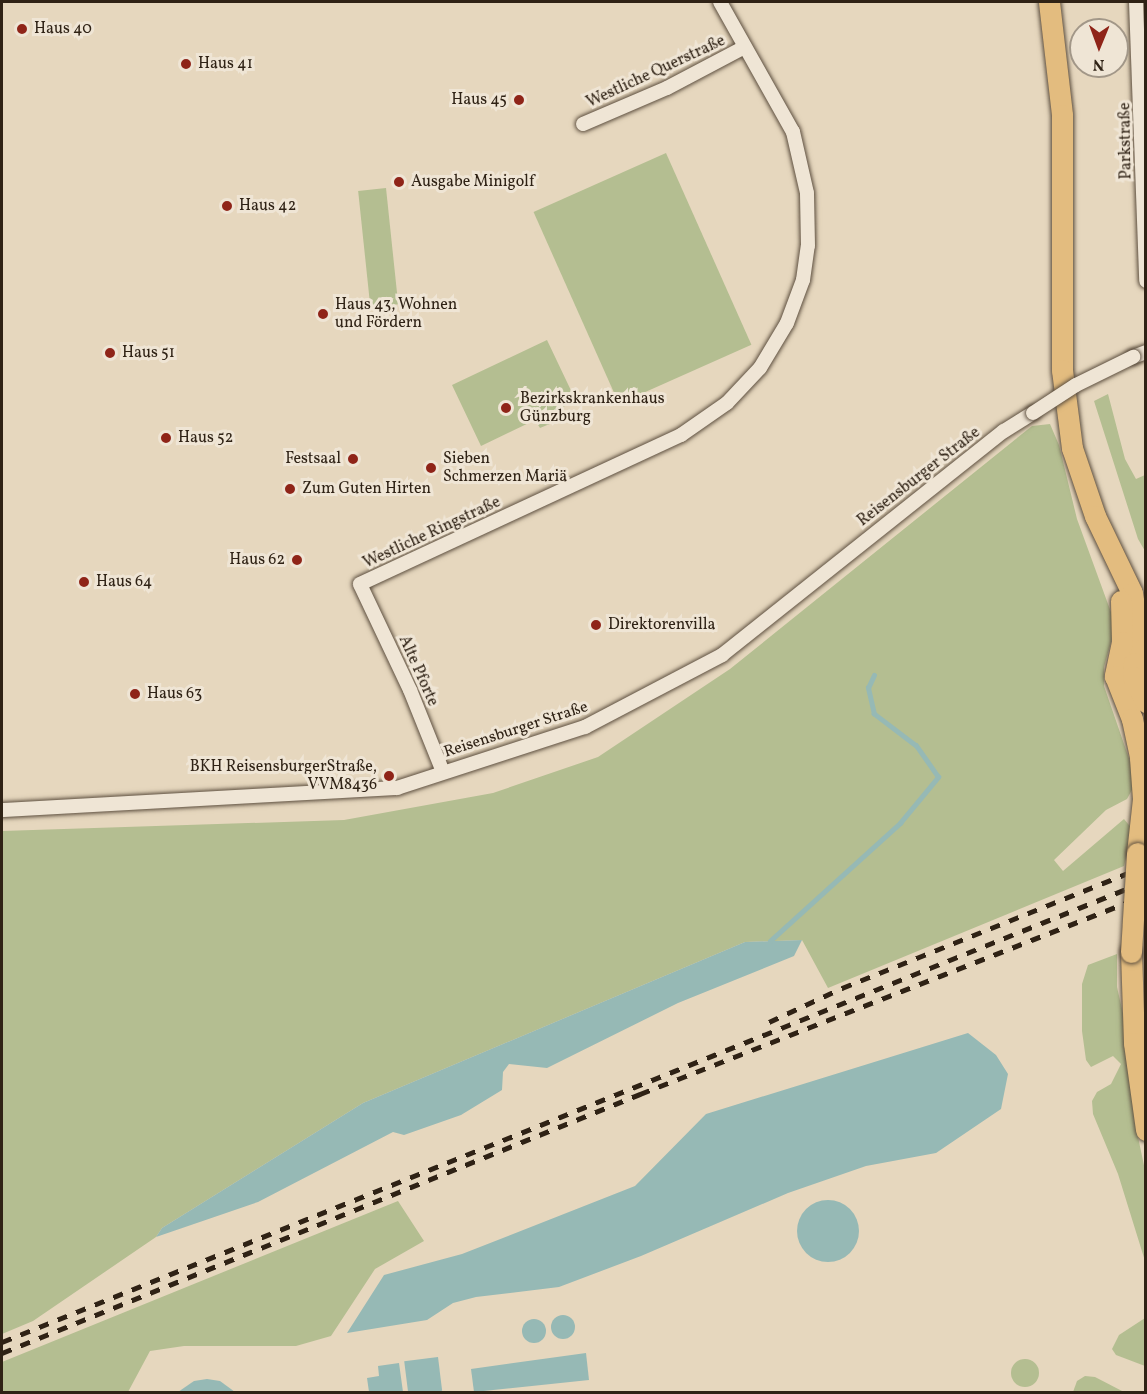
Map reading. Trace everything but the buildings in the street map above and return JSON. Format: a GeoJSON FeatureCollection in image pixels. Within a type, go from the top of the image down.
{"type":"FeatureCollection","features":[{"type":"Feature","properties":{"kind":"main road"},"geometry":{"type":"LineString","coordinates":[[1049,2],[1062,115],[1062,370],[1072,448],[1095,516],[1139,601],[1143,648],[1133,677],[1146,702]]}},
{"type":"Feature","properties":{"kind":"main road"},"geometry":{"type":"LineString","coordinates":[[1108,541],[1123,618],[1115,676],[1136,736],[1143,798],[1137,853],[1134,1043],[1146,1130]]}},
{"type":"Feature","properties":{"kind":"main road"},"geometry":{"type":"LineString","coordinates":[[1146,888],[1137,950],[1146,1019]]}},
{"type":"Feature","properties":{"kind":"street","name":"Westliche Ringstraße"},"geometry":{"type":"LineString","coordinates":[[360,584],[681,435],[728,403],[760,368],[787,323],[803,280],[808,246],[807,193],[793,132],[743,48],[720,2]]}},
{"type":"Feature","properties":{"kind":"street","name":"Parkstraße"},"geometry":{"type":"LineString","coordinates":[[1136,2],[1144,119],[1145,279]]}},
{"type":"Feature","properties":{"kind":"street","name":"Westliche Querstraße"},"geometry":{"type":"LineString","coordinates":[[583,124],[667,88],[743,48]]}},
{"type":"Feature","properties":{"kind":"street","name":"Reisensburger Straße"},"geometry":{"type":"LineString","coordinates":[[2,810],[397,788],[585,727],[722,655],[1004,431],[1076,385],[1139,355]]}},
{"type":"Feature","properties":{"kind":"street","name":"Alte Pforte"},"geometry":{"type":"LineString","coordinates":[[360,584],[410,690],[443,772]]}},
{"type":"Feature","properties":{"kind":"green space"},"geometry":{"type":"Polygon","coordinates":[[[666,153],[751,345],[619,404],[534,212],[666,153]]]}},
{"type":"Feature","properties":{"kind":"green space"},"geometry":{"type":"Polygon","coordinates":[[[386,188],[398,304],[370,307],[358,191],[386,188]]]}},
{"type":"Feature","properties":{"kind":"green space"},"geometry":{"type":"Polygon","coordinates":[[[547,340],[576,401],[548,414],[552,423],[540,428],[535,420],[481,446],[452,385],[547,340]]]}},
{"type":"Feature","properties":{"kind":"green space"},"geometry":{"type":"Polygon","coordinates":[[[1108,394],[1125,459],[1136,479],[1145,475],[1145,551],[1138,539],[1094,401],[1108,394]]]}},
{"type":"Feature","properties":{"kind":"green space"},"geometry":{"type":"Polygon","coordinates":[[[1050,424],[1059,445],[1077,519],[1112,615],[1113,635],[1104,667],[1104,686],[1134,773],[1133,788],[1127,799],[1106,810],[1054,860],[1063,871],[1124,819],[1133,830],[1124,866],[828,988],[802,940],[745,942],[363,1103],[162,1228],[156,1237],[33,1321],[2,1334],[2,831],[344,820],[493,793],[598,757],[730,669],[1032,426],[1050,424]]]}},
{"type":"Feature","properties":{"kind":"green space"},"geometry":{"type":"Polygon","coordinates":[[[1117,954],[1117,987],[1124,1018],[1135,1123],[1145,1170],[1145,1261],[1118,1174],[1093,1114],[1092,1101],[1097,1092],[1111,1084],[1121,1064],[1113,1056],[1091,1067],[1086,1060],[1082,1031],[1082,984],[1088,965],[1117,954]]]}},
{"type":"Feature","properties":{"kind":"green space"},"geometry":{"type":"Polygon","coordinates":[[[398,1201],[424,1241],[375,1269],[331,1336],[296,1346],[184,1346],[150,1351],[128,1392],[2,1392],[2,1362],[398,1201]]]}},
{"type":"Feature","properties":{"kind":"green space"},"geometry":{"type":"Polygon","coordinates":[[[1145,1318],[1145,1366],[1116,1355],[1112,1349],[1119,1335],[1145,1318]]]}},
{"type":"Feature","properties":{"kind":"green space"},"geometry":{"type":"Polygon","coordinates":[[[1025,1359],[1035,1363],[1039,1373],[1035,1383],[1025,1387],[1015,1383],[1011,1373],[1015,1363],[1025,1359]]]}},
{"type":"Feature","properties":{"kind":"green space"},"geometry":{"type":"Polygon","coordinates":[[[1085,1376],[1095,1377],[1124,1392],[1073,1392],[1077,1381],[1085,1376]]]}},
{"type":"Feature","properties":{"kind":"water"},"geometry":{"type":"Polygon","coordinates":[[[802,940],[794,956],[678,1003],[547,1068],[509,1064],[503,1072],[502,1090],[461,1115],[404,1135],[393,1132],[258,1202],[156,1237],[162,1228],[363,1103],[745,942],[802,940]]]}},
{"type":"Feature","properties":{"kind":"water"},"geometry":{"type":"Polygon","coordinates":[[[968,1033],[996,1055],[1008,1074],[1001,1109],[936,1153],[866,1166],[788,1193],[641,1256],[559,1287],[476,1297],[453,1303],[427,1320],[347,1333],[384,1275],[462,1254],[635,1186],[706,1114],[968,1033]]]}},
{"type":"Feature","properties":{"kind":"water"},"geometry":{"type":"Polygon","coordinates":[[[828,1200],[840,1202],[850,1209],[857,1219],[859,1231],[857,1243],[850,1253],[840,1260],[828,1262],[816,1260],[806,1253],[799,1243],[797,1231],[799,1219],[806,1209],[816,1202],[828,1200]]]}},
{"type":"Feature","properties":{"kind":"water"},"geometry":{"type":"Polygon","coordinates":[[[563,1315],[571,1319],[575,1327],[571,1335],[563,1339],[555,1335],[551,1327],[555,1319],[563,1315]]]}},
{"type":"Feature","properties":{"kind":"water"},"geometry":{"type":"Polygon","coordinates":[[[534,1319],[542,1323],[546,1331],[542,1339],[534,1343],[526,1339],[522,1331],[526,1323],[534,1319]]]}},
{"type":"Feature","properties":{"kind":"water"},"geometry":{"type":"Polygon","coordinates":[[[586,1353],[589,1380],[474,1392],[471,1369],[586,1353]]]}},
{"type":"Feature","properties":{"kind":"water"},"geometry":{"type":"Polygon","coordinates":[[[438,1357],[442,1391],[408,1392],[404,1361],[438,1357]]]}},
{"type":"Feature","properties":{"kind":"water"},"geometry":{"type":"Polygon","coordinates":[[[399,1363],[403,1392],[369,1392],[367,1378],[379,1376],[378,1366],[399,1363]]]}},
{"type":"Feature","properties":{"kind":"water"},"geometry":{"type":"Polygon","coordinates":[[[207,1379],[220,1381],[235,1392],[178,1392],[194,1381],[207,1379]]]}},
{"type":"Feature","properties":{"kind":"waterway"},"geometry":{"type":"LineString","coordinates":[[770,941],[900,823],[938,777],[916,746],[874,714],[868,688],[874,675]]}},
{"type":"Feature","properties":{"kind":"railway"},"geometry":{"type":"LineString","coordinates":[[769,1022],[842,988],[1146,866]]}},
{"type":"Feature","properties":{"kind":"railway"},"geometry":{"type":"LineString","coordinates":[[2,1342],[1146,881]]}},
{"type":"Feature","properties":{"kind":"railway"},"geometry":{"type":"LineString","coordinates":[[2,1353],[640,1094],[1146,895]]}},
{"type":"Feature","properties":{"kind":"place","name":"Haus 40"},"geometry":{"type":"Point","coordinates":[22,29]}},
{"type":"Feature","properties":{"kind":"place","name":"Haus 41"},"geometry":{"type":"Point","coordinates":[186,64]}},
{"type":"Feature","properties":{"kind":"place","name":"Haus 45"},"geometry":{"type":"Point","coordinates":[519,100]}},
{"type":"Feature","properties":{"kind":"place","name":"Ausgabe Minigolf"},"geometry":{"type":"Point","coordinates":[399,182]}},
{"type":"Feature","properties":{"kind":"place","name":"Haus 42"},"geometry":{"type":"Point","coordinates":[227,206]}},
{"type":"Feature","properties":{"kind":"place","name":"Haus 43, Wohnen und Fördern"},"geometry":{"type":"Point","coordinates":[323,314]}},
{"type":"Feature","properties":{"kind":"place","name":"Haus 51"},"geometry":{"type":"Point","coordinates":[110,353]}},
{"type":"Feature","properties":{"kind":"place","name":"Bezirkskrankenhaus Günzburg"},"geometry":{"type":"Point","coordinates":[506,408]}},
{"type":"Feature","properties":{"kind":"place","name":"Haus 52"},"geometry":{"type":"Point","coordinates":[166,438]}},
{"type":"Feature","properties":{"kind":"place","name":"Festsaal"},"geometry":{"type":"Point","coordinates":[353,459]}},
{"type":"Feature","properties":{"kind":"place","name":"Sieben Schmerzen Mariä"},"geometry":{"type":"Point","coordinates":[431,468]}},
{"type":"Feature","properties":{"kind":"place","name":"Zum Guten Hirten"},"geometry":{"type":"Point","coordinates":[290,489]}},
{"type":"Feature","properties":{"kind":"place","name":"Haus 62"},"geometry":{"type":"Point","coordinates":[297,560]}},
{"type":"Feature","properties":{"kind":"place","name":"Haus 64"},"geometry":{"type":"Point","coordinates":[84,582]}},
{"type":"Feature","properties":{"kind":"place","name":"Direktorenvilla"},"geometry":{"type":"Point","coordinates":[596,625]}},
{"type":"Feature","properties":{"kind":"place","name":"Haus 63"},"geometry":{"type":"Point","coordinates":[135,694]}},
{"type":"Feature","properties":{"kind":"place","name":"BKH ReisensburgerStraße, VVM8436"},"geometry":{"type":"Point","coordinates":[389,776]}}]}
